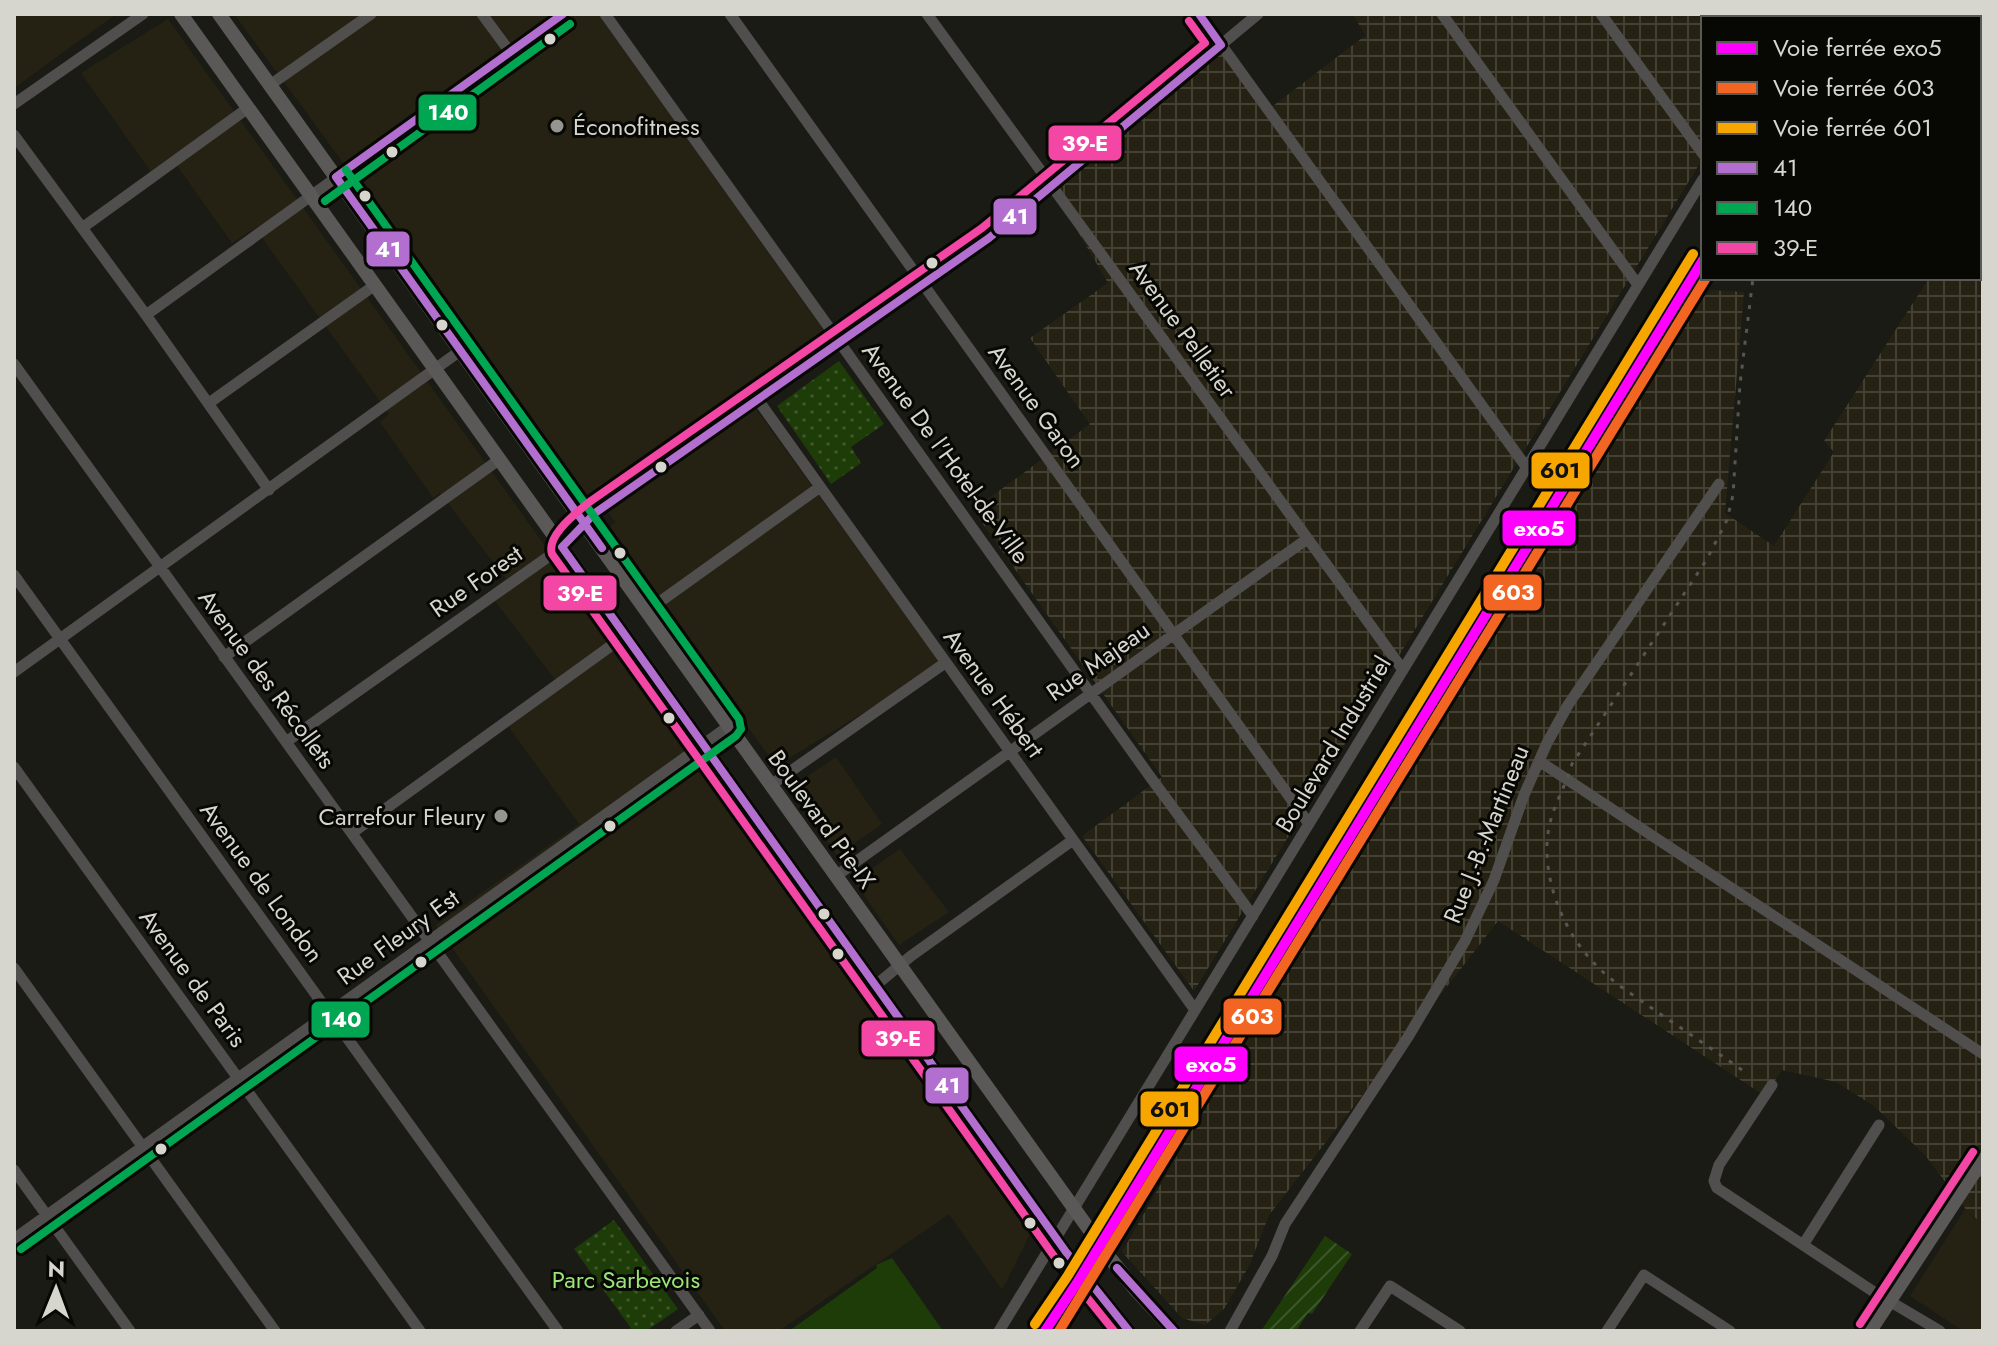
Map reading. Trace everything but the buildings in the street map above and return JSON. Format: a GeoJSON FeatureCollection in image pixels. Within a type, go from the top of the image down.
{"type":"FeatureCollection","features":[{"type":"Feature","properties":{"kind":"main road"},"geometry":{"type":"LineString","coordinates":[[181,14],[1056,1236],[1129,1331]]}},
{"type":"Feature","properties":{"kind":"main road","name":"Boulevard Pie-IX"},"geometry":{"type":"LineString","coordinates":[[219,14],[1073,1207],[1124,1276],[1174,1331]]}},
{"type":"Feature","properties":{"kind":"main road"},"geometry":{"type":"LineString","coordinates":[[1870,1331],[1983,1159]]}},
{"type":"Feature","properties":{"kind":"street"},"geometry":{"type":"LineString","coordinates":[[14,104],[143,14]]}},
{"type":"Feature","properties":{"kind":"street"},"geometry":{"type":"LineString","coordinates":[[482,14],[510,52]]}},
{"type":"Feature","properties":{"kind":"street"},"geometry":{"type":"LineString","coordinates":[[146,315],[563,14]]}},
{"type":"Feature","properties":{"kind":"street","name":"Avenue De l'Hotel-de-Ville"},"geometry":{"type":"LineString","coordinates":[[605,14],[1253,916]]}},
{"type":"Feature","properties":{"kind":"street","name":"Avenue Garon"},"geometry":{"type":"LineString","coordinates":[[730,14],[1309,824]]}},
{"type":"Feature","properties":{"kind":"street","name":"Avenue Pelletier"},"geometry":{"type":"LineString","coordinates":[[927,14],[1403,670]]}},
{"type":"Feature","properties":{"kind":"street"},"geometry":{"type":"LineString","coordinates":[[1199,14],[1527,468]]}},
{"type":"Feature","properties":{"kind":"street","name":"Rue Forest"},"geometry":{"type":"LineString","coordinates":[[286,742],[562,547],[583,523],[923,286],[1005,225],[1258,14]]}},
{"type":"Feature","properties":{"kind":"street"},"geometry":{"type":"LineString","coordinates":[[1442,14],[1638,285]]}},
{"type":"Feature","properties":{"kind":"street"},"geometry":{"type":"LineString","coordinates":[[1601,14],[1701,151]]}},
{"type":"Feature","properties":{"kind":"street"},"geometry":{"type":"LineString","coordinates":[[270,85],[363,16]]}},
{"type":"Feature","properties":{"kind":"street"},"geometry":{"type":"LineString","coordinates":[[82,228],[248,108]]}},
{"type":"Feature","properties":{"kind":"street"},"geometry":{"type":"LineString","coordinates":[[14,135],[269,490]]}},
{"type":"Feature","properties":{"kind":"street","name":"Boulevard Industriel"},"geometry":{"type":"LineString","coordinates":[[999,1331],[1701,182]]}},
{"type":"Feature","properties":{"kind":"street"},"geometry":{"type":"LineString","coordinates":[[209,403],[375,285]]}},
{"type":"Feature","properties":{"kind":"street"},"geometry":{"type":"LineString","coordinates":[[14,672],[460,351]]}},
{"type":"Feature","properties":{"kind":"street","name":"Avenue des Récollets"},"geometry":{"type":"LineString","coordinates":[[14,364],[710,1331]]}},
{"type":"Feature","properties":{"kind":"street","name":"Avenue Hébert"},"geometry":{"type":"LineString","coordinates":[[758,400],[1195,1010]]}},
{"type":"Feature","properties":{"kind":"street"},"geometry":{"type":"LineString","coordinates":[[224,657],[500,459]]}},
{"type":"Feature","properties":{"kind":"street","name":"Rue J.-B.-Martineau"},"geometry":{"type":"LineString","coordinates":[[1230,1331],[1272,1256],[1285,1224],[1408,1037],[1474,925],[1548,741],[1589,672],[1719,484]]}},
{"type":"Feature","properties":{"kind":"street"},"geometry":{"type":"LineString","coordinates":[[647,611],[820,487]]}},
{"type":"Feature","properties":{"kind":"street","name":"Rue Majeau"},"geometry":{"type":"LineString","coordinates":[[836,876],[1307,539]]}},
{"type":"Feature","properties":{"kind":"street","name":"Avenue de London"},"geometry":{"type":"LineString","coordinates":[[14,575],[558,1331]]}},
{"type":"Feature","properties":{"kind":"street"},"geometry":{"type":"LineString","coordinates":[[352,833],[626,635]]}},
{"type":"Feature","properties":{"kind":"street"},"geometry":{"type":"LineString","coordinates":[[771,785],[945,663]]}},
{"type":"Feature","properties":{"kind":"street","name":"Rue Fleury Est"},"geometry":{"type":"LineString","coordinates":[[14,1239],[729,726]]}},
{"type":"Feature","properties":{"kind":"street"},"geometry":{"type":"LineString","coordinates":[[1539,761],[1983,1054]]}},
{"type":"Feature","properties":{"kind":"street","name":"Avenue de Paris"},"geometry":{"type":"LineString","coordinates":[[14,767],[420,1331]]}},
{"type":"Feature","properties":{"kind":"street"},"geometry":{"type":"LineString","coordinates":[[876,985],[900,964],[1073,840]]}},
{"type":"Feature","properties":{"kind":"street"},"geometry":{"type":"LineString","coordinates":[[14,968],[275,1331]]}},
{"type":"Feature","properties":{"kind":"street"},"geometry":{"type":"LineString","coordinates":[[1772,1085],[1719,1165],[1714,1181],[1717,1188],[1940,1331]]}},
{"type":"Feature","properties":{"kind":"street"},"geometry":{"type":"LineString","coordinates":[[1803,1245],[1879,1125]]}},
{"type":"Feature","properties":{"kind":"street"},"geometry":{"type":"LineString","coordinates":[[14,1170],[130,1331]]}},
{"type":"Feature","properties":{"kind":"street"},"geometry":{"type":"LineString","coordinates":[[1607,1331],[1644,1275],[1730,1331]]}},
{"type":"Feature","properties":{"kind":"street"},"geometry":{"type":"LineString","coordinates":[[1360,1331],[1390,1286],[1460,1331]]}},
{"type":"Feature","properties":{"kind":"street"},"geometry":{"type":"LineString","coordinates":[[676,1331],[699,1315]]}},
{"type":"Feature","properties":{"kind":"shaded area"},"geometry":{"type":"Polygon","coordinates":[[[14,14],[116,14],[14,88],[14,14]]]}},
{"type":"Feature","properties":{"kind":"shaded area"},"geometry":{"type":"Polygon","coordinates":[[[234,14],[357,14],[362,20],[371,14],[598,14],[830,339],[748,398],[942,665],[776,766],[606,530],[615,522],[596,495],[584,500],[234,14]]]}},
{"type":"Feature","properties":{"kind":"shaded area"},"geometry":{"type":"Polygon","coordinates":[[[1352,14],[1791,14],[1701,16],[1701,161],[1194,991],[1082,836],[1162,777],[973,510],[1090,424],[1030,338],[1108,283],[1051,186],[1221,45],[1269,109],[1366,35],[1352,14]]]}},
{"type":"Feature","properties":{"kind":"shaded area"},"geometry":{"type":"Polygon","coordinates":[[[168,19],[1033,1228],[1002,1290],[949,1214],[779,1331],[725,1331],[436,925],[579,824],[509,727],[560,686],[488,592],[506,579],[440,493],[433,498],[380,422],[389,414],[255,228],[232,243],[171,157],[151,172],[81,73],[168,19]]]}},
{"type":"Feature","properties":{"kind":"shaded area"},"geometry":{"type":"Polygon","coordinates":[[[1983,186],[1983,1224],[1968,1212],[1925,1155],[1874,1106],[1836,1082],[1782,1070],[1765,1096],[1498,921],[1269,1215],[1249,1266],[1224,1309],[1205,1325],[1182,1318],[1122,1252],[1642,343],[1712,290],[1744,292],[1725,513],[1774,546],[1834,452],[1824,441],[1928,280],[1981,280],[1983,186]]]}},
{"type":"Feature","properties":{"kind":"shaded area"},"geometry":{"type":"Polygon","coordinates":[[[836,757],[882,824],[837,855],[790,788],[836,757]]]}},
{"type":"Feature","properties":{"kind":"shaded area"},"geometry":{"type":"Polygon","coordinates":[[[900,849],[949,912],[899,945],[854,881],[900,849]]]}},
{"type":"Feature","properties":{"kind":"shaded area"},"geometry":{"type":"Polygon","coordinates":[[[1965,1209],[1983,1225],[1983,1331],[1963,1331],[1910,1296],[1965,1209]]]}},
{"type":"Feature","properties":{"kind":"green space"},"geometry":{"type":"Polygon","coordinates":[[[839,361],[884,424],[851,447],[861,463],[831,484],[777,406],[839,361]]]}},
{"type":"Feature","properties":{"kind":"green space","name":"Parc Sarbevois"},"geometry":{"type":"Polygon","coordinates":[[[614,1220],[678,1309],[646,1331],[633,1331],[574,1249],[614,1220]]]}},
{"type":"Feature","properties":{"kind":"green space"},"geometry":{"type":"Polygon","coordinates":[[[1325,1236],[1352,1254],[1312,1314],[1308,1313],[1296,1331],[1261,1331],[1325,1236]]]}},
{"type":"Feature","properties":{"kind":"green space"},"geometry":{"type":"Polygon","coordinates":[[[892,1258],[943,1331],[789,1331],[877,1268],[876,1265],[892,1258]]]}},
{"type":"Feature","properties":{"kind":"railway"},"geometry":{"type":"LineString","coordinates":[[1742,1070],[1623,988],[1593,962],[1571,933],[1556,899],[1547,845],[1551,818],[1572,764],[1707,559],[1727,520],[1733,495],[1740,384],[1753,280]]}},
{"type":"Feature","properties":{"kind":"rail line","name":"601"},"geometry":{"type":"LineString","coordinates":[[1035,1324],[1067,1277],[1693,254]]}},
{"type":"Feature","properties":{"kind":"rail line","name":"exo5"},"geometry":{"type":"LineString","coordinates":[[1045,1331],[1701,263]]}},
{"type":"Feature","properties":{"kind":"rail line","name":"603"},"geometry":{"type":"LineString","coordinates":[[1059,1331],[1705,280]]}},
{"type":"Feature","properties":{"kind":"transit line","name":"41"},"geometry":{"type":"LineString","coordinates":[[563,14],[336,177],[602,548]]}},
{"type":"Feature","properties":{"kind":"transit line","name":"41"},"geometry":{"type":"LineString","coordinates":[[1129,1331],[1066,1252],[562,547],[595,513],[989,238],[1221,45],[1199,14]]}},
{"type":"Feature","properties":{"kind":"transit line","name":"39-E"},"geometry":{"type":"LineString","coordinates":[[1114,1331],[1056,1259],[552,554],[551,547],[557,533],[588,503],[982,228],[1205,43],[1189,21]]}},
{"type":"Feature","properties":{"kind":"transit line","name":"140"},"geometry":{"type":"LineString","coordinates":[[325,201],[570,24]]}},
{"type":"Feature","properties":{"kind":"transit line","name":"140"},"geometry":{"type":"LineString","coordinates":[[21,1249],[736,736],[741,729],[739,719],[346,170]]}},
{"type":"Feature","properties":{"kind":"transit line","name":"39-E"},"geometry":{"type":"LineString","coordinates":[[1860,1324],[1973,1152]]}},
{"type":"Feature","properties":{"kind":"transit line","name":"41"},"geometry":{"type":"LineString","coordinates":[[1117,1268],[1174,1331]]}},
{"type":"Feature","properties":{"kind":"place","name":"Éconofitness"},"geometry":{"type":"Point","coordinates":[557,126]}},
{"type":"Feature","properties":{"kind":"place","name":"Carrefour Fleury"},"geometry":{"type":"Point","coordinates":[501,816]}}]}
